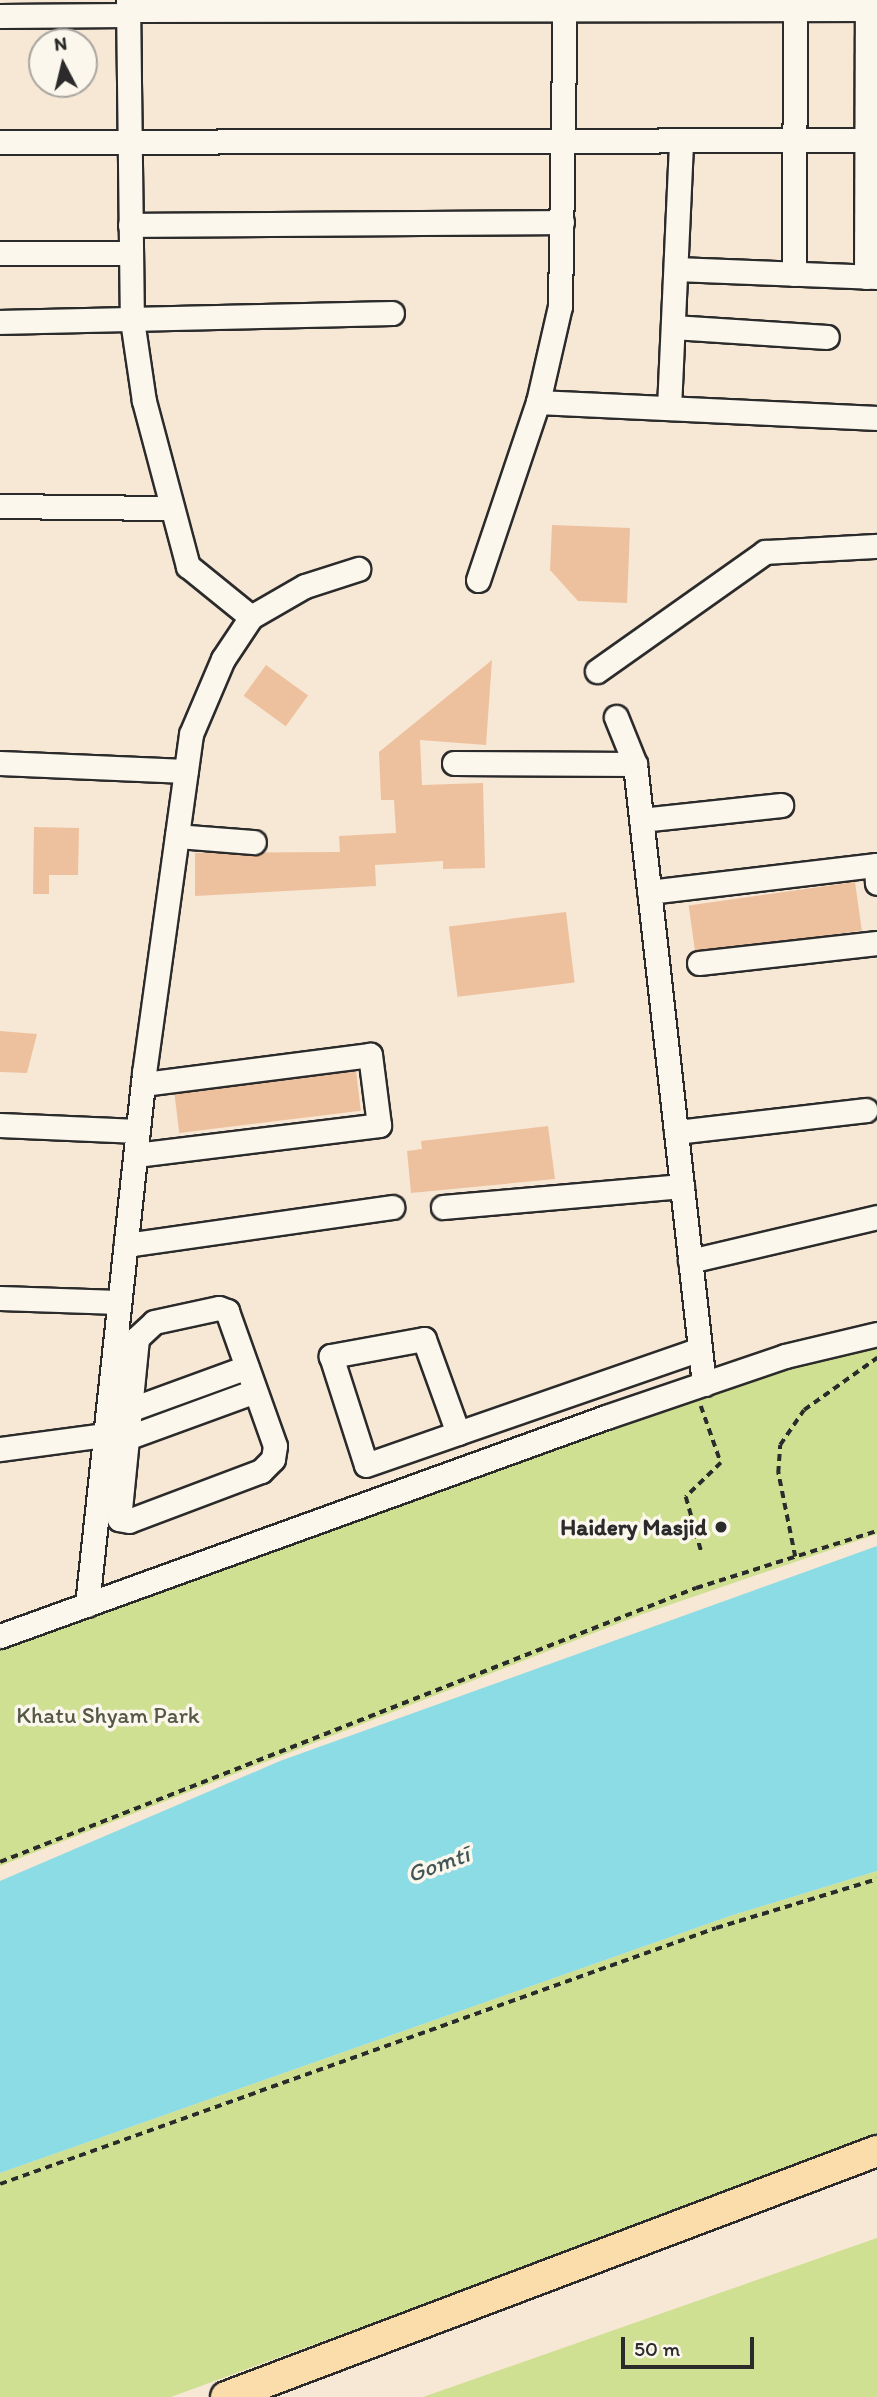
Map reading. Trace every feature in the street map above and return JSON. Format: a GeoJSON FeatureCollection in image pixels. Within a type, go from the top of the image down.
{"type":"FeatureCollection","features":[{"type":"Feature","properties":{"kind":"main road"},"geometry":{"type":"LineString","coordinates":[[768,2189],[877,2140]]}},
{"type":"Feature","properties":{"kind":"main road"},"geometry":{"type":"LineString","coordinates":[[226,2397],[768,2189],[877,2151]]}},
{"type":"Feature","properties":{"kind":"street"},"geometry":{"type":"LineString","coordinates":[[4,11],[267,5],[795,5],[872,9],[871,277],[676,269]]}},
{"type":"Feature","properties":{"kind":"street"},"geometry":{"type":"LineString","coordinates":[[478,579],[538,402],[559,306],[565,139],[565,5]]}},
{"type":"Feature","properties":{"kind":"street"},"geometry":{"type":"LineString","coordinates":[[794,274],[795,5]]}},
{"type":"Feature","properties":{"kind":"street"},"geometry":{"type":"LineString","coordinates":[[128,8],[132,320],[144,401],[188,566],[251,617]]}},
{"type":"Feature","properties":{"kind":"street"},"geometry":{"type":"LineString","coordinates":[[669,408],[681,139]]}},
{"type":"Feature","properties":{"kind":"street"},"geometry":{"type":"LineString","coordinates":[[0,142],[872,140]]}},
{"type":"Feature","properties":{"kind":"street"},"geometry":{"type":"LineString","coordinates":[[130,225],[562,222]]}},
{"type":"Feature","properties":{"kind":"street"},"geometry":{"type":"LineString","coordinates":[[0,253],[131,253]]}},
{"type":"Feature","properties":{"kind":"street"},"geometry":{"type":"LineString","coordinates":[[0,322],[392,313]]}},
{"type":"Feature","properties":{"kind":"street"},"geometry":{"type":"LineString","coordinates":[[673,327],[827,337]]}},
{"type":"Feature","properties":{"kind":"street"},"geometry":{"type":"LineString","coordinates":[[538,402],[877,418]]}},
{"type":"Feature","properties":{"kind":"street"},"geometry":{"type":"LineString","coordinates":[[0,506],[171,508]]}},
{"type":"Feature","properties":{"kind":"street"},"geometry":{"type":"LineString","coordinates":[[597,671],[765,552],[877,546]]}},
{"type":"Feature","properties":{"kind":"street"},"geometry":{"type":"LineString","coordinates":[[86,1605],[110,1434],[119,1302],[143,1084],[191,734],[223,659],[251,617],[305,586],[358,569]]}},
{"type":"Feature","properties":{"kind":"street"},"geometry":{"type":"LineString","coordinates":[[616,717],[635,764],[700,1349],[699,1386]]}},
{"type":"Feature","properties":{"kind":"street"},"geometry":{"type":"LineString","coordinates":[[0,763],[186,771]]}},
{"type":"Feature","properties":{"kind":"street"},"geometry":{"type":"LineString","coordinates":[[454,763],[635,764]]}},
{"type":"Feature","properties":{"kind":"street"},"geometry":{"type":"LineString","coordinates":[[641,820],[781,805]]}},
{"type":"Feature","properties":{"kind":"street"},"geometry":{"type":"LineString","coordinates":[[177,836],[254,842]]}},
{"type":"Feature","properties":{"kind":"street"},"geometry":{"type":"LineString","coordinates":[[649,892],[876,865],[877,883]]}},
{"type":"Feature","properties":{"kind":"street"},"geometry":{"type":"LineString","coordinates":[[699,963],[877,943]]}},
{"type":"Feature","properties":{"kind":"street"},"geometry":{"type":"LineString","coordinates":[[135,1155],[379,1125],[370,1055],[143,1084]]}},
{"type":"Feature","properties":{"kind":"street"},"geometry":{"type":"LineString","coordinates":[[676,1132],[866,1110]]}},
{"type":"Feature","properties":{"kind":"street"},"geometry":{"type":"LineString","coordinates":[[0,1125],[138,1131]]}},
{"type":"Feature","properties":{"kind":"street"},"geometry":{"type":"LineString","coordinates":[[443,1207],[682,1186]]}},
{"type":"Feature","properties":{"kind":"street"},"geometry":{"type":"LineString","coordinates":[[126,1245],[392,1208]]}},
{"type":"Feature","properties":{"kind":"street"},"geometry":{"type":"LineString","coordinates":[[690,1261],[877,1217]]}},
{"type":"Feature","properties":{"kind":"street"},"geometry":{"type":"LineString","coordinates":[[0,1298],[119,1302]]}},
{"type":"Feature","properties":{"kind":"street"},"geometry":{"type":"LineString","coordinates":[[130,1410],[137,1338],[154,1322],[219,1308],[227,1311],[247,1367],[255,1391],[275,1446],[261,1471],[129,1521],[116,1511],[110,1434],[130,1410],[247,1367]]}},
{"type":"Feature","properties":{"kind":"street"},"geometry":{"type":"LineString","coordinates":[[0,1636],[699,1386],[877,1334]]}},
{"type":"Feature","properties":{"kind":"street"},"geometry":{"type":"LineString","coordinates":[[458,1433],[424,1339],[331,1356],[366,1465],[700,1349]]}},
{"type":"Feature","properties":{"kind":"street"},"geometry":{"type":"LineString","coordinates":[[0,1448],[110,1434],[255,1391]]}},
{"type":"Feature","properties":{"kind":"path"},"geometry":{"type":"LineString","coordinates":[[795,1558],[778,1473],[780,1445],[804,1410],[877,1358]]}},
{"type":"Feature","properties":{"kind":"path"},"geometry":{"type":"LineString","coordinates":[[699,1386],[721,1463],[686,1497],[702,1554]]}},
{"type":"Feature","properties":{"kind":"path"},"geometry":{"type":"LineString","coordinates":[[0,1853],[2,1862],[529,1651],[877,1531]]}},
{"type":"Feature","properties":{"kind":"path"},"geometry":{"type":"LineString","coordinates":[[0,2184],[716,1928],[877,1879]]}},
{"type":"Feature","properties":{"kind":"green space","name":"Khatu Shyam Park"},"geometry":{"type":"Polygon","coordinates":[[[877,1342],[877,1534],[640,1615],[0,1866],[0,1644],[710,1387],[877,1342]]]}},
{"type":"Feature","properties":{"kind":"green space"},"geometry":{"type":"Polygon","coordinates":[[[877,1871],[877,2138],[171,2397],[0,2397],[0,2173],[730,1916],[877,1871]]]}},
{"type":"Feature","properties":{"kind":"green space"},"geometry":{"type":"Polygon","coordinates":[[[877,2238],[877,2397],[423,2397],[811,2261],[877,2238]]]}},
{"type":"Feature","properties":{"kind":"water","name":"Gomtī"},"geometry":{"type":"Polygon","coordinates":[[[877,1546],[877,1871],[730,1916],[0,2173],[0,1881],[280,1761],[877,1546]]]}},
{"type":"Feature","properties":{"kind":"building"},"geometry":{"type":"Polygon","coordinates":[[[552,525],[630,528],[627,603],[578,601],[550,570],[552,525]]]}},
{"type":"Feature","properties":{"kind":"building"},"geometry":{"type":"Polygon","coordinates":[[[492,660],[486,745],[420,740],[422,785],[483,783],[485,868],[443,869],[443,861],[375,865],[376,886],[195,896],[195,853],[340,852],[339,836],[396,833],[394,800],[381,800],[379,752],[492,660]]]}},
{"type":"Feature","properties":{"kind":"building"},"geometry":{"type":"Polygon","coordinates":[[[266,665],[308,696],[286,726],[244,696],[266,665]]]}},
{"type":"Feature","properties":{"kind":"building"},"geometry":{"type":"Polygon","coordinates":[[[34,827],[79,828],[78,875],[49,875],[49,894],[33,894],[34,827]]]}},
{"type":"Feature","properties":{"kind":"building"},"geometry":{"type":"Polygon","coordinates":[[[855,882],[862,931],[695,954],[689,905],[855,882]]]}},
{"type":"Feature","properties":{"kind":"building"},"geometry":{"type":"Polygon","coordinates":[[[566,912],[575,982],[458,997],[449,926],[566,912]]]}},
{"type":"Feature","properties":{"kind":"building"},"geometry":{"type":"Polygon","coordinates":[[[0,1031],[37,1034],[27,1073],[0,1072],[0,1031]]]}},
{"type":"Feature","properties":{"kind":"building"},"geometry":{"type":"Polygon","coordinates":[[[356,1071],[361,1111],[179,1133],[174,1093],[356,1071]]]}},
{"type":"Feature","properties":{"kind":"building"},"geometry":{"type":"Polygon","coordinates":[[[548,1126],[555,1179],[411,1193],[407,1151],[422,1149],[421,1141],[548,1126]]]}},
{"type":"Feature","properties":{"kind":"place","name":"Haidery Masjid"},"geometry":{"type":"Point","coordinates":[721,1527]}}]}
